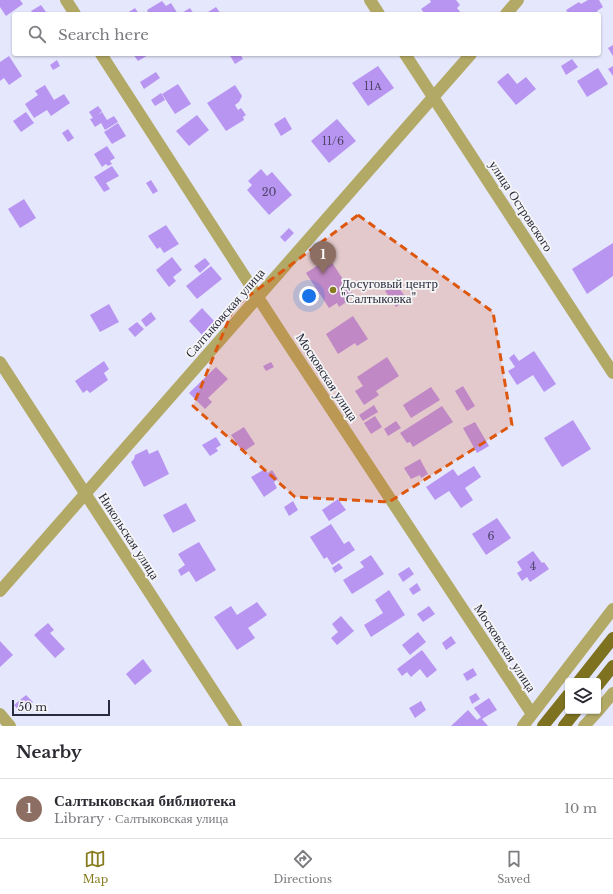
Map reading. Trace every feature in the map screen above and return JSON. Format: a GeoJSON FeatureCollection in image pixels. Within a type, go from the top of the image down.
{"type":"FeatureCollection","features":[{"type":"Feature","properties":{"kind":"main road"},"geometry":{"type":"LineString","coordinates":[[581,678],[613,638]]}},
{"type":"Feature","properties":{"kind":"main road"},"geometry":{"type":"LineString","coordinates":[[601,681],[613,666]]}},
{"type":"Feature","properties":{"kind":"main road"},"geometry":{"type":"LineString","coordinates":[[543,726],[565,699]]}},
{"type":"Feature","properties":{"kind":"main road"},"geometry":{"type":"LineString","coordinates":[[564,726],[574,714]]}},
{"type":"Feature","properties":{"kind":"street"},"geometry":{"type":"LineString","coordinates":[[66,0],[74,12]]}},
{"type":"Feature","properties":{"kind":"street"},"geometry":{"type":"LineString","coordinates":[[370,0],[378,12]]}},
{"type":"Feature","properties":{"kind":"street"},"geometry":{"type":"LineString","coordinates":[[508,12],[518,0]]}},
{"type":"Feature","properties":{"kind":"street","name":"Московская улица"},"geometry":{"type":"LineString","coordinates":[[102,56],[258,297],[532,714]]}},
{"type":"Feature","properties":{"kind":"street","name":"улица Островского"},"geometry":{"type":"LineString","coordinates":[[406,56],[613,373]]}},
{"type":"Feature","properties":{"kind":"street","name":"Салтыковская улица"},"geometry":{"type":"LineString","coordinates":[[0,591],[469,56]]}},
{"type":"Feature","properties":{"kind":"street","name":"Никольская улица"},"geometry":{"type":"LineString","coordinates":[[0,362],[236,726]]}},
{"type":"Feature","properties":{"kind":"street"},"geometry":{"type":"LineString","coordinates":[[523,726],[613,609]]}},
{"type":"Feature","properties":{"kind":"street"},"geometry":{"type":"LineString","coordinates":[[601,707],[613,693]]}},
{"type":"Feature","properties":{"kind":"street"},"geometry":{"type":"LineString","coordinates":[[0,714],[10,726]]}},
{"type":"Feature","properties":{"kind":"street"},"geometry":{"type":"LineString","coordinates":[[584,726],[595,714]]}},
{"type":"Feature","properties":{"kind":"highlighted area"},"geometry":{"type":"Polygon","coordinates":[[[358,215],[493,312],[512,425],[389,502],[295,497],[193,406],[234,307],[358,215]]]}},
{"type":"Feature","properties":{"kind":"building"},"geometry":{"type":"Polygon","coordinates":[[[0,0],[20,0],[23,4],[6,16],[0,7],[0,0]]]}},
{"type":"Feature","properties":{"kind":"building"},"geometry":{"type":"Polygon","coordinates":[[[430,0],[456,0],[460,5],[457,8],[460,12],[423,12],[421,9],[431,2],[430,0]]]}},
{"type":"Feature","properties":{"kind":"building"},"geometry":{"type":"Polygon","coordinates":[[[588,0],[599,0],[603,7],[598,12],[568,12],[566,10],[579,2],[581,4],[588,0]]]}},
{"type":"Feature","properties":{"kind":"building"},"geometry":{"type":"Polygon","coordinates":[[[162,1],[166,6],[171,3],[177,12],[148,12],[147,10],[162,1]]]}},
{"type":"Feature","properties":{"kind":"building"},"geometry":{"type":"Polygon","coordinates":[[[41,5],[46,12],[32,12],[31,11],[41,5]]]}},
{"type":"Feature","properties":{"kind":"building"},"geometry":{"type":"Polygon","coordinates":[[[216,7],[220,12],[208,12],[216,7]]]}},
{"type":"Feature","properties":{"kind":"building"},"geometry":{"type":"Polygon","coordinates":[[[135,8],[138,12],[129,12],[135,8]]]}},
{"type":"Feature","properties":{"kind":"building"},"geometry":{"type":"Polygon","coordinates":[[[190,8],[193,12],[183,12],[190,8]]]}},
{"type":"Feature","properties":{"kind":"building"},"geometry":{"type":"Polygon","coordinates":[[[613,45],[613,56],[608,48],[613,45]]]}},
{"type":"Feature","properties":{"kind":"building"},"geometry":{"type":"Polygon","coordinates":[[[9,56],[22,76],[9,85],[4,78],[0,81],[0,62],[9,56]]]}},
{"type":"Feature","properties":{"kind":"building"},"geometry":{"type":"Polygon","coordinates":[[[134,56],[147,56],[138,61],[134,56]]]}},
{"type":"Feature","properties":{"kind":"building"},"geometry":{"type":"Polygon","coordinates":[[[230,56],[241,56],[243,59],[235,64],[230,56]]]}},
{"type":"Feature","properties":{"kind":"building"},"geometry":{"type":"Polygon","coordinates":[[[572,59],[578,67],[566,75],[561,66],[572,59]]]}},
{"type":"Feature","properties":{"kind":"building"},"geometry":{"type":"Polygon","coordinates":[[[57,60],[60,66],[53,70],[50,65],[57,60]]]}},
{"type":"Feature","properties":{"kind":"building"},"geometry":{"type":"Polygon","coordinates":[[[378,66],[394,88],[368,106],[352,83],[378,66]]]}},
{"type":"Feature","properties":{"kind":"building"},"geometry":{"type":"Polygon","coordinates":[[[613,66],[613,76],[608,69],[613,66]]]}},
{"type":"Feature","properties":{"kind":"building"},"geometry":{"type":"Polygon","coordinates":[[[598,68],[608,84],[587,97],[577,81],[598,68]]]}},
{"type":"Feature","properties":{"kind":"building"},"geometry":{"type":"Polygon","coordinates":[[[156,72],[160,78],[144,89],[140,82],[156,72]]]}},
{"type":"Feature","properties":{"kind":"building"},"geometry":{"type":"Polygon","coordinates":[[[508,73],[517,84],[526,77],[536,89],[516,105],[497,82],[508,73]]]}},
{"type":"Feature","properties":{"kind":"building"},"geometry":{"type":"Polygon","coordinates":[[[178,84],[191,104],[175,114],[162,94],[178,84]]]}},
{"type":"Feature","properties":{"kind":"building"},"geometry":{"type":"Polygon","coordinates":[[[45,85],[54,100],[64,94],[70,103],[51,116],[47,110],[34,118],[25,104],[38,95],[35,91],[45,85]]]}},
{"type":"Feature","properties":{"kind":"building"},"geometry":{"type":"Polygon","coordinates":[[[235,85],[242,96],[239,102],[235,105],[238,110],[241,108],[246,115],[243,117],[244,120],[226,131],[207,103],[235,85]]]}},
{"type":"Feature","properties":{"kind":"building"},"geometry":{"type":"Polygon","coordinates":[[[161,93],[165,100],[155,106],[151,100],[161,93]]]}},
{"type":"Feature","properties":{"kind":"building"},"geometry":{"type":"Polygon","coordinates":[[[98,106],[102,111],[98,115],[102,112],[107,120],[114,116],[118,122],[105,130],[101,123],[95,127],[90,119],[93,118],[89,112],[98,106]]]}},
{"type":"Feature","properties":{"kind":"building"},"geometry":{"type":"Polygon","coordinates":[[[26,112],[34,123],[21,132],[13,121],[26,112]]]}},
{"type":"Feature","properties":{"kind":"building"},"geometry":{"type":"Polygon","coordinates":[[[197,115],[209,130],[189,146],[176,131],[197,115]]]}},
{"type":"Feature","properties":{"kind":"building"},"geometry":{"type":"Polygon","coordinates":[[[285,117],[292,129],[281,136],[274,124],[285,117]]]}},
{"type":"Feature","properties":{"kind":"building"},"geometry":{"type":"Polygon","coordinates":[[[337,119],[356,141],[329,163],[311,141],[337,119]]]}},
{"type":"Feature","properties":{"kind":"building"},"geometry":{"type":"Polygon","coordinates":[[[118,123],[126,136],[112,144],[104,132],[118,123]]]}},
{"type":"Feature","properties":{"kind":"building"},"geometry":{"type":"Polygon","coordinates":[[[68,129],[74,138],[68,142],[62,133],[68,129]]]}},
{"type":"Feature","properties":{"kind":"building"},"geometry":{"type":"Polygon","coordinates":[[[107,146],[115,158],[110,161],[112,164],[108,166],[106,164],[102,167],[94,154],[107,146]]]}},
{"type":"Feature","properties":{"kind":"building"},"geometry":{"type":"Polygon","coordinates":[[[112,166],[119,176],[106,183],[110,189],[104,192],[94,177],[112,166]]]}},
{"type":"Feature","properties":{"kind":"building"},"geometry":{"type":"Polygon","coordinates":[[[261,169],[267,176],[272,172],[292,195],[269,215],[247,190],[252,185],[248,181],[261,169]]]}},
{"type":"Feature","properties":{"kind":"building"},"geometry":{"type":"Polygon","coordinates":[[[151,180],[158,191],[153,194],[146,183],[151,180]]]}},
{"type":"Feature","properties":{"kind":"building"},"geometry":{"type":"Polygon","coordinates":[[[24,199],[36,218],[20,228],[8,209],[24,199]]]}},
{"type":"Feature","properties":{"kind":"building"},"geometry":{"type":"Polygon","coordinates":[[[166,225],[179,244],[164,253],[160,247],[157,249],[148,236],[166,225]]]}},
{"type":"Feature","properties":{"kind":"building"},"geometry":{"type":"Polygon","coordinates":[[[289,228],[294,233],[285,242],[280,237],[289,228]]]}},
{"type":"Feature","properties":{"kind":"building"},"geometry":{"type":"Polygon","coordinates":[[[613,243],[613,276],[587,294],[572,269],[613,243]]]}},
{"type":"Feature","properties":{"kind":"building"},"geometry":{"type":"Polygon","coordinates":[[[172,257],[182,270],[173,277],[176,281],[169,287],[156,270],[172,257]]]}},
{"type":"Feature","properties":{"kind":"building"},"geometry":{"type":"Polygon","coordinates":[[[205,258],[210,264],[200,273],[194,266],[205,258]]]}},
{"type":"Feature","properties":{"kind":"building"},"geometry":{"type":"Polygon","coordinates":[[[329,258],[352,293],[345,297],[348,301],[339,307],[337,303],[329,308],[306,273],[329,258]]]}},
{"type":"Feature","properties":{"kind":"building"},"geometry":{"type":"Polygon","coordinates":[[[211,266],[222,279],[197,299],[186,286],[211,266]]]}},
{"type":"Feature","properties":{"kind":"building"},"geometry":{"type":"Polygon","coordinates":[[[396,284],[407,299],[396,307],[385,291],[396,284]]]}},
{"type":"Feature","properties":{"kind":"building"},"geometry":{"type":"Polygon","coordinates":[[[109,304],[119,322],[100,332],[90,315],[109,304]]]}},
{"type":"Feature","properties":{"kind":"building"},"geometry":{"type":"Polygon","coordinates":[[[202,308],[215,322],[202,335],[189,321],[202,308]]]}},
{"type":"Feature","properties":{"kind":"building"},"geometry":{"type":"Polygon","coordinates":[[[151,312],[156,319],[146,327],[141,320],[151,312]]]}},
{"type":"Feature","properties":{"kind":"building"},"geometry":{"type":"Polygon","coordinates":[[[353,316],[368,339],[357,346],[355,343],[338,354],[326,334],[353,316]]]}},
{"type":"Feature","properties":{"kind":"building"},"geometry":{"type":"Polygon","coordinates":[[[137,322],[144,329],[135,337],[128,329],[137,322]]]}},
{"type":"Feature","properties":{"kind":"building"},"geometry":{"type":"Polygon","coordinates":[[[534,351],[556,384],[544,392],[533,375],[517,385],[508,371],[515,367],[509,358],[514,354],[519,361],[534,351]]]}},
{"type":"Feature","properties":{"kind":"building"},"geometry":{"type":"Polygon","coordinates":[[[387,357],[399,376],[376,391],[379,395],[364,405],[355,391],[363,386],[357,377],[387,357]]]}},
{"type":"Feature","properties":{"kind":"building"},"geometry":{"type":"Polygon","coordinates":[[[104,361],[109,369],[104,373],[108,380],[90,393],[87,390],[83,393],[75,381],[104,361]]]}},
{"type":"Feature","properties":{"kind":"building"},"geometry":{"type":"Polygon","coordinates":[[[271,362],[274,367],[266,371],[263,366],[271,362]]]}},
{"type":"Feature","properties":{"kind":"building"},"geometry":{"type":"Polygon","coordinates":[[[216,367],[228,379],[208,398],[212,402],[205,409],[189,393],[216,367]]]}},
{"type":"Feature","properties":{"kind":"building"},"geometry":{"type":"Polygon","coordinates":[[[463,386],[475,406],[467,411],[455,391],[463,386]]]}},
{"type":"Feature","properties":{"kind":"building"},"geometry":{"type":"Polygon","coordinates":[[[431,387],[440,400],[411,418],[403,405],[431,387]]]}},
{"type":"Feature","properties":{"kind":"building"},"geometry":{"type":"Polygon","coordinates":[[[374,405],[378,412],[363,421],[359,415],[374,405]]]}},
{"type":"Feature","properties":{"kind":"building"},"geometry":{"type":"Polygon","coordinates":[[[442,406],[453,422],[413,447],[410,442],[407,443],[400,433],[442,406]]]}},
{"type":"Feature","properties":{"kind":"building"},"geometry":{"type":"Polygon","coordinates":[[[375,416],[382,427],[371,434],[364,423],[375,416]]]}},
{"type":"Feature","properties":{"kind":"building"},"geometry":{"type":"Polygon","coordinates":[[[573,420],[591,449],[562,467],[544,438],[573,420]]]}},
{"type":"Feature","properties":{"kind":"building"},"geometry":{"type":"Polygon","coordinates":[[[396,421],[401,428],[388,436],[384,429],[396,421]]]}},
{"type":"Feature","properties":{"kind":"building"},"geometry":{"type":"Polygon","coordinates":[[[475,422],[489,446],[477,453],[463,428],[475,422]]]}},
{"type":"Feature","properties":{"kind":"building"},"geometry":{"type":"Polygon","coordinates":[[[244,427],[255,444],[243,452],[231,435],[244,427]]]}},
{"type":"Feature","properties":{"kind":"building"},"geometry":{"type":"Polygon","coordinates":[[[216,437],[221,445],[216,448],[218,451],[210,456],[202,445],[216,437]]]}},
{"type":"Feature","properties":{"kind":"building"},"geometry":{"type":"Polygon","coordinates":[[[147,449],[149,454],[158,450],[169,474],[144,487],[131,462],[135,455],[147,449]]]}},
{"type":"Feature","properties":{"kind":"building"},"geometry":{"type":"Polygon","coordinates":[[[420,459],[428,474],[421,478],[420,475],[411,479],[404,468],[420,459]]]}},
{"type":"Feature","properties":{"kind":"building"},"geometry":{"type":"Polygon","coordinates":[[[474,466],[481,477],[465,488],[473,500],[461,508],[449,491],[435,500],[426,487],[453,469],[458,476],[474,466]]]}},
{"type":"Feature","properties":{"kind":"building"},"geometry":{"type":"Polygon","coordinates":[[[265,469],[268,473],[272,470],[278,479],[274,482],[277,488],[264,497],[251,477],[265,469]]]}},
{"type":"Feature","properties":{"kind":"building"},"geometry":{"type":"Polygon","coordinates":[[[338,499],[346,510],[329,521],[322,510],[338,499]]]}},
{"type":"Feature","properties":{"kind":"building"},"geometry":{"type":"Polygon","coordinates":[[[293,501],[298,510],[289,516],[284,507],[293,501]]]}},
{"type":"Feature","properties":{"kind":"building"},"geometry":{"type":"Polygon","coordinates":[[[186,503],[196,521],[173,533],[163,515],[186,503]]]}},
{"type":"Feature","properties":{"kind":"building"},"geometry":{"type":"Polygon","coordinates":[[[497,518],[511,538],[486,555],[472,534],[497,518]]]}},
{"type":"Feature","properties":{"kind":"building"},"geometry":{"type":"Polygon","coordinates":[[[331,524],[344,544],[349,541],[355,550],[332,565],[327,557],[324,559],[310,537],[331,524]]]}},
{"type":"Feature","properties":{"kind":"building"},"geometry":{"type":"Polygon","coordinates":[[[199,542],[216,570],[196,582],[189,571],[181,576],[178,570],[185,565],[178,554],[199,542]]]}},
{"type":"Feature","properties":{"kind":"building"},"geometry":{"type":"Polygon","coordinates":[[[533,551],[542,563],[544,562],[549,569],[530,582],[527,577],[522,581],[517,573],[522,570],[517,562],[533,551]]]}},
{"type":"Feature","properties":{"kind":"building"},"geometry":{"type":"Polygon","coordinates":[[[371,555],[384,574],[352,594],[343,580],[364,567],[360,562],[371,555]]]}},
{"type":"Feature","properties":{"kind":"building"},"geometry":{"type":"Polygon","coordinates":[[[339,563],[343,568],[335,573],[332,568],[339,563]]]}},
{"type":"Feature","properties":{"kind":"building"},"geometry":{"type":"Polygon","coordinates":[[[409,567],[414,574],[403,582],[398,574],[409,567]]]}},
{"type":"Feature","properties":{"kind":"building"},"geometry":{"type":"Polygon","coordinates":[[[417,583],[421,590],[413,595],[409,589],[417,583]]]}},
{"type":"Feature","properties":{"kind":"building"},"geometry":{"type":"Polygon","coordinates":[[[389,590],[405,615],[371,637],[364,625],[383,613],[375,600],[389,590]]]}},
{"type":"Feature","properties":{"kind":"building"},"geometry":{"type":"Polygon","coordinates":[[[257,602],[267,615],[248,628],[255,638],[237,650],[214,617],[231,606],[237,615],[257,602]]]}},
{"type":"Feature","properties":{"kind":"building"},"geometry":{"type":"Polygon","coordinates":[[[429,606],[435,614],[423,622],[417,614],[429,606]]]}},
{"type":"Feature","properties":{"kind":"building"},"geometry":{"type":"Polygon","coordinates":[[[341,616],[354,631],[337,645],[331,638],[338,632],[332,624],[341,616]]]}},
{"type":"Feature","properties":{"kind":"building"},"geometry":{"type":"Polygon","coordinates":[[[48,623],[54,630],[50,633],[65,649],[55,658],[34,635],[48,623]]]}},
{"type":"Feature","properties":{"kind":"building"},"geometry":{"type":"Polygon","coordinates":[[[418,632],[426,642],[410,655],[402,645],[418,632]]]}},
{"type":"Feature","properties":{"kind":"building"},"geometry":{"type":"Polygon","coordinates":[[[451,636],[456,643],[446,650],[442,643],[451,636]]]}},
{"type":"Feature","properties":{"kind":"building"},"geometry":{"type":"Polygon","coordinates":[[[0,641],[13,655],[0,667],[0,641]]]}},
{"type":"Feature","properties":{"kind":"building"},"geometry":{"type":"Polygon","coordinates":[[[422,650],[437,670],[427,678],[420,669],[411,677],[407,672],[402,676],[397,669],[422,650]]]}},
{"type":"Feature","properties":{"kind":"building"},"geometry":{"type":"Polygon","coordinates":[[[143,659],[152,671],[135,685],[126,674],[143,659]]]}},
{"type":"Feature","properties":{"kind":"building"},"geometry":{"type":"Polygon","coordinates":[[[473,668],[477,675],[467,681],[463,674],[473,668]]]}},
{"type":"Feature","properties":{"kind":"building"},"geometry":{"type":"Polygon","coordinates":[[[476,693],[480,699],[472,704],[469,697],[476,693]]]}},
{"type":"Feature","properties":{"kind":"building"},"geometry":{"type":"Polygon","coordinates":[[[26,695],[33,702],[21,713],[14,705],[26,695]]]}},
{"type":"Feature","properties":{"kind":"building"},"geometry":{"type":"Polygon","coordinates":[[[489,698],[497,710],[482,719],[488,726],[451,726],[468,710],[477,720],[481,717],[474,708],[489,698]]]}},
{"type":"Feature","properties":{"kind":"building"},"geometry":{"type":"Polygon","coordinates":[[[421,701],[426,710],[415,718],[409,708],[421,701]]]}},
{"type":"Feature","properties":{"kind":"place","name":"Салтыковская библиотека"},"geometry":{"type":"Point","coordinates":[323,274]}},
{"type":"Feature","properties":{"kind":"place","name":"Досуговый центр \"Салтыковка\""},"geometry":{"type":"Point","coordinates":[333,290]}}]}
